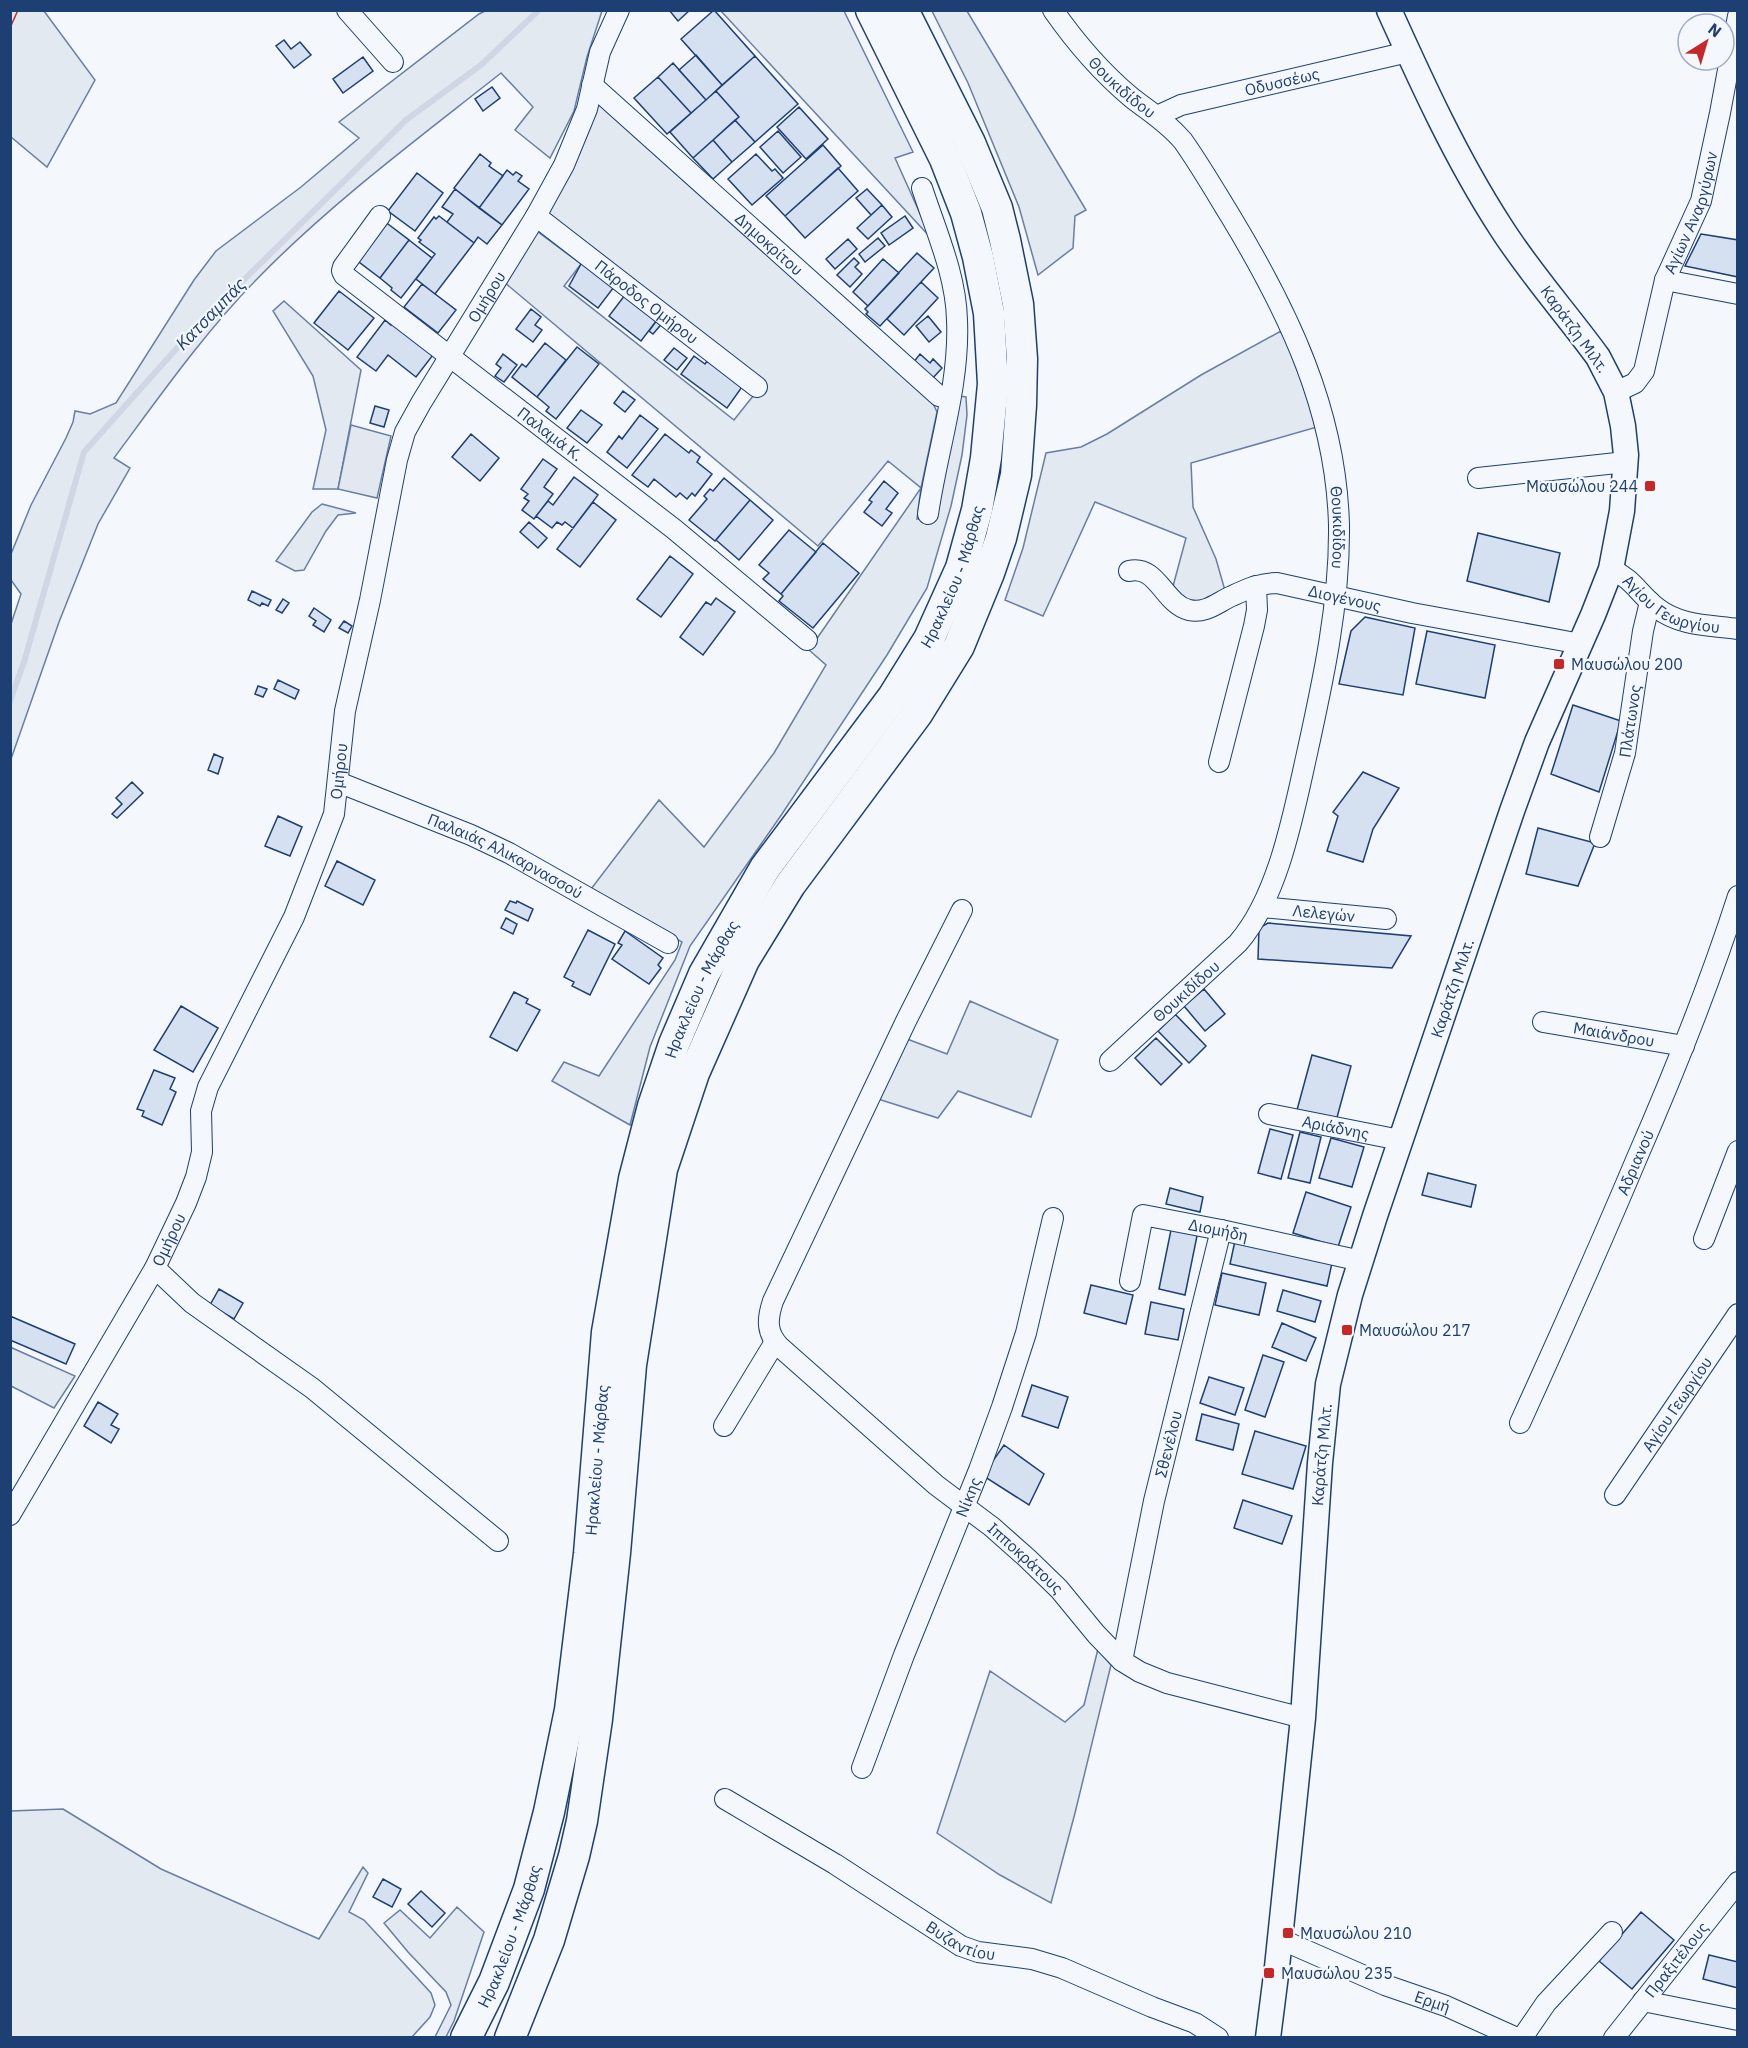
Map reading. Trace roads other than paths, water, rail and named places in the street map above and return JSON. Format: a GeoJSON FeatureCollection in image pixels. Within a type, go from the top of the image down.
{"type":"FeatureCollection","features":[{"type":"Feature","properties":{"kind":"main road","name":"Ηρακλείου - Μάρθας"},"geometry":{"type":"LineString","coordinates":[[466,2037],[494,1982],[529,1888],[549,1812],[570,1710],[589,1554],[607,1332],[634,1179],[653,1106],[674,1044],[704,974],[765,868],[893,697],[938,624],[967,550],[979,501],[991,411],[993,361],[989,313],[978,257],[966,213],[945,159],[871,10]]}},
{"type":"Feature","properties":{"kind":"main road","name":"Ηρακλείου - Μάρθας"},"geometry":{"type":"LineString","coordinates":[[510,2037],[549,1940],[582,1821],[597,1719],[615,1553],[631,1365],[662,1169],[694,1073],[744,960],[790,885],[917,714],[959,646],[990,573],[1016,475],[1022,359],[1018,304],[1005,240],[997,208],[970,143],[903,10]]}},
{"type":"Feature","properties":{"kind":"street"},"geometry":{"type":"LineString","coordinates":[[347,10],[393,62]]}},
{"type":"Feature","properties":{"kind":"street","name":"Ομήρου"},"geometry":{"type":"LineString","coordinates":[[10,1515],[155,1268],[196,1177],[201,1152],[201,1111],[208,1086],[294,917],[334,814],[345,711],[370,600],[397,460],[405,432],[536,216],[564,165],[587,109],[600,52],[619,10]]}},
{"type":"Feature","properties":{"kind":"street","name":"Θουκιδίδου"},"geometry":{"type":"LineString","coordinates":[[1053,10],[1103,72],[1133,99],[1176,132],[1191,151],[1264,276],[1309,370],[1327,431],[1334,467],[1339,537],[1335,595],[1323,674],[1299,792],[1281,855],[1262,907],[1248,932],[1228,953],[1110,1061]]}},
{"type":"Feature","properties":{"kind":"street","name":"Καράτζη Μιλτ."},"geometry":{"type":"LineString","coordinates":[[1268,2037],[1303,1718],[1326,1398],[1335,1351],[1400,1140],[1522,783],[1611,569],[1622,511],[1626,462],[1623,426],[1616,392],[1598,357],[1513,245],[1492,213],[1459,155],[1389,10]]}},
{"type":"Feature","properties":{"kind":"street","name":"Αγίων Αναργύρων"},"geometry":{"type":"LineString","coordinates":[[1616,392],[1635,383],[1644,371],[1665,280],[1701,201],[1720,113],[1737,16]]}},
{"type":"Feature","properties":{"kind":"street","name":"Οδυσσέως"},"geometry":{"type":"LineString","coordinates":[[1157,116],[1181,105],[1408,52]]}},
{"type":"Feature","properties":{"kind":"street","name":"Δημοκρίτου"},"geometry":{"type":"LineString","coordinates":[[592,85],[939,396],[949,399]]}},
{"type":"Feature","properties":{"kind":"street"},"geometry":{"type":"LineString","coordinates":[[922,188],[950,275],[957,320],[955,362],[928,514]]}},
{"type":"Feature","properties":{"kind":"street","name":"Παλαμά Κ."},"geometry":{"type":"LineString","coordinates":[[380,216],[342,271],[344,274],[674,529],[807,640]]}},
{"type":"Feature","properties":{"kind":"street","name":"Πάροδος Ομήρου"},"geometry":{"type":"LineString","coordinates":[[536,216],[757,387]]}},
{"type":"Feature","properties":{"kind":"street"},"geometry":{"type":"LineString","coordinates":[[1665,280],[1737,294]]}},
{"type":"Feature","properties":{"kind":"street"},"geometry":{"type":"LineString","coordinates":[[1478,478],[1626,462]]}},
{"type":"Feature","properties":{"kind":"street","name":"Αγίου Γεωργίου"},"geometry":{"type":"LineString","coordinates":[[1611,569],[1632,582],[1650,602],[1678,620],[1737,629]]}},
{"type":"Feature","properties":{"kind":"street","name":"Διογένους"},"geometry":{"type":"LineString","coordinates":[[1129,571],[1145,572],[1177,605],[1190,611],[1207,609],[1256,586],[1277,583],[1412,613],[1581,644]]}},
{"type":"Feature","properties":{"kind":"street"},"geometry":{"type":"LineString","coordinates":[[1219,762],[1254,626],[1257,610],[1256,586]]}},
{"type":"Feature","properties":{"kind":"street","name":"Πλάτωνος"},"geometry":{"type":"LineString","coordinates":[[1600,837],[1625,753],[1643,631],[1650,602]]}},
{"type":"Feature","properties":{"kind":"street","name":"Παλαιάς Αλικαρνασσού"},"geometry":{"type":"LineString","coordinates":[[338,782],[509,853],[668,943]]}},
{"type":"Feature","properties":{"kind":"street","name":"Αδριανού"},"geometry":{"type":"LineString","coordinates":[[1520,1423],[1594,1262],[1708,986],[1729,949],[1737,896]]}},
{"type":"Feature","properties":{"kind":"street","name":"Λελεγών"},"geometry":{"type":"LineString","coordinates":[[1262,907],[1386,919]]}},
{"type":"Feature","properties":{"kind":"street"},"geometry":{"type":"LineString","coordinates":[[724,1426],[775,1342],[768,1323],[773,1301],[962,910]]}},
{"type":"Feature","properties":{"kind":"street","name":"Μαιάνδρου"},"geometry":{"type":"LineString","coordinates":[[1543,1022],[1684,1046]]}},
{"type":"Feature","properties":{"kind":"street","name":"Αριάδνης"},"geometry":{"type":"LineString","coordinates":[[1269,1114],[1400,1140]]}},
{"type":"Feature","properties":{"kind":"street"},"geometry":{"type":"LineString","coordinates":[[1704,1239],[1737,1151]]}},
{"type":"Feature","properties":{"kind":"street","name":"Διομήδη"},"geometry":{"type":"LineString","coordinates":[[1130,1281],[1143,1215],[1361,1261]]}},
{"type":"Feature","properties":{"kind":"street","name":"Νίκης"},"geometry":{"type":"LineString","coordinates":[[862,1768],[999,1415],[1026,1333],[1053,1218]]}},
{"type":"Feature","properties":{"kind":"street","name":"Σθενέλου"},"geometry":{"type":"LineString","coordinates":[[1122,1661],[1154,1501],[1221,1230]]}},
{"type":"Feature","properties":{"kind":"street"},"geometry":{"type":"LineString","coordinates":[[155,1268],[192,1303],[312,1388],[498,1541]]}},
{"type":"Feature","properties":{"kind":"street","name":"Αγίου Γεωργίου"},"geometry":{"type":"LineString","coordinates":[[1615,1495],[1737,1314]]}},
{"type":"Feature","properties":{"kind":"street","name":"Ιπποκράτους"},"geometry":{"type":"LineString","coordinates":[[775,1342],[936,1485],[992,1527],[1048,1577],[1101,1640],[1122,1661],[1140,1672],[1167,1683],[1303,1718]]}},
{"type":"Feature","properties":{"kind":"street","name":"Βυζαντίου"},"geometry":{"type":"LineString","coordinates":[[725,1799],[835,1864],[961,1946],[978,1952],[1032,1959],[1062,1968],[1195,2024],[1218,2037]]}},
{"type":"Feature","properties":{"kind":"street","name":"Πραξιτέλους"},"geometry":{"type":"LineString","coordinates":[[1614,2037],[1737,1882]]}},
{"type":"Feature","properties":{"kind":"street"},"geometry":{"type":"LineString","coordinates":[[1522,2037],[1546,2003],[1612,1932]]}},
{"type":"Feature","properties":{"kind":"street","name":"Ερμή"},"geometry":{"type":"LineString","coordinates":[[1280,1939],[1385,1985],[1446,2006],[1517,2037]]}},
{"type":"Feature","properties":{"kind":"street"},"geometry":{"type":"LineString","coordinates":[[1643,2001],[1737,2020]]}},
{"type":"Feature","properties":{"kind":"waterway","name":"Κατσαμπάς"},"geometry":{"type":"LineString","coordinates":[[10,701],[24,662],[84,452],[194,329],[406,120],[481,65],[539,10]]}},
{"type":"Feature","properties":{"kind":"place","name":"Μαυσώλου 244"},"geometry":{"type":"Point","coordinates":[1650,486]}},
{"type":"Feature","properties":{"kind":"place","name":"Μαυσώλου 200"},"geometry":{"type":"Point","coordinates":[1559,664]}},
{"type":"Feature","properties":{"kind":"place","name":"Μαυσώλου 217"},"geometry":{"type":"Point","coordinates":[1347,1330]}},
{"type":"Feature","properties":{"kind":"place","name":"Μαυσώλου 210"},"geometry":{"type":"Point","coordinates":[1288,1933]}},
{"type":"Feature","properties":{"kind":"place","name":"Μαυσώλου 235"},"geometry":{"type":"Point","coordinates":[1269,1973]}}]}
